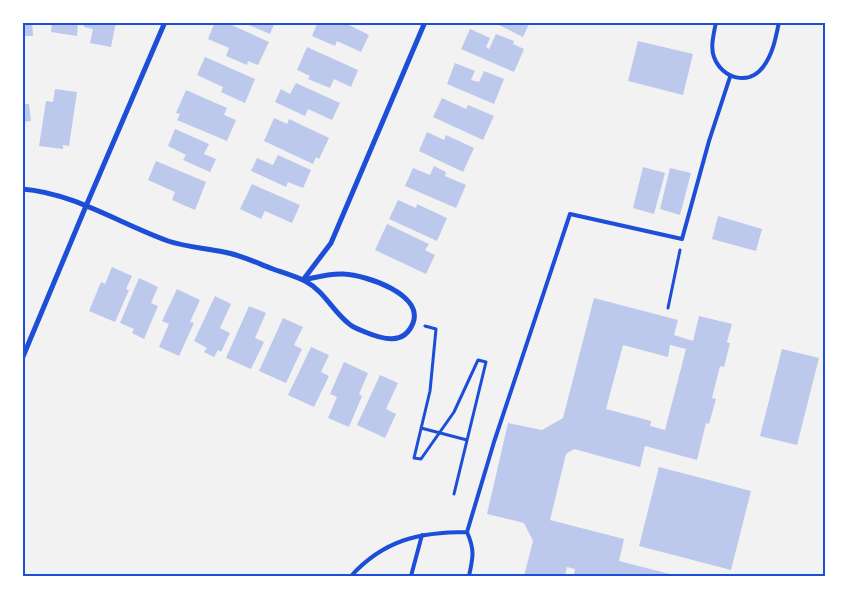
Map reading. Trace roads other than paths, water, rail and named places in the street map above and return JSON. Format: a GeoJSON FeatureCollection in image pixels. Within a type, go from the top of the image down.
{"type":"FeatureCollection","features":[{"type":"Feature","properties":{"kind":"street"},"geometry":{"type":"LineString","coordinates":[[22,359],[165,22]]}},
{"type":"Feature","properties":{"kind":"street"},"geometry":{"type":"LineString","coordinates":[[303,280],[334,237],[425,22]]}},
{"type":"Feature","properties":{"kind":"street"},"geometry":{"type":"LineString","coordinates":[[22,189],[54,195],[86,206],[168,240],[190,247],[240,256],[303,280],[314,286],[326,297],[347,323],[354,328],[381,339],[402,336],[412,325],[414,318],[411,304],[399,292],[366,279],[344,274],[330,274],[303,280]]}},
{"type":"Feature","properties":{"kind":"lane"},"geometry":{"type":"LineString","coordinates":[[716,22],[712,47],[714,58],[730,77],[749,78],[763,67],[769,58],[779,22]]}},
{"type":"Feature","properties":{"kind":"lane"},"geometry":{"type":"LineString","coordinates":[[469,576],[474,555],[467,532],[494,442],[570,214],[682,239],[730,77]]}},
{"type":"Feature","properties":{"kind":"lane"},"geometry":{"type":"LineString","coordinates":[[351,576],[363,563],[380,550],[396,542],[422,535],[467,532]]}},
{"type":"Feature","properties":{"kind":"lane"},"geometry":{"type":"LineString","coordinates":[[411,576],[422,535]]}}]}
